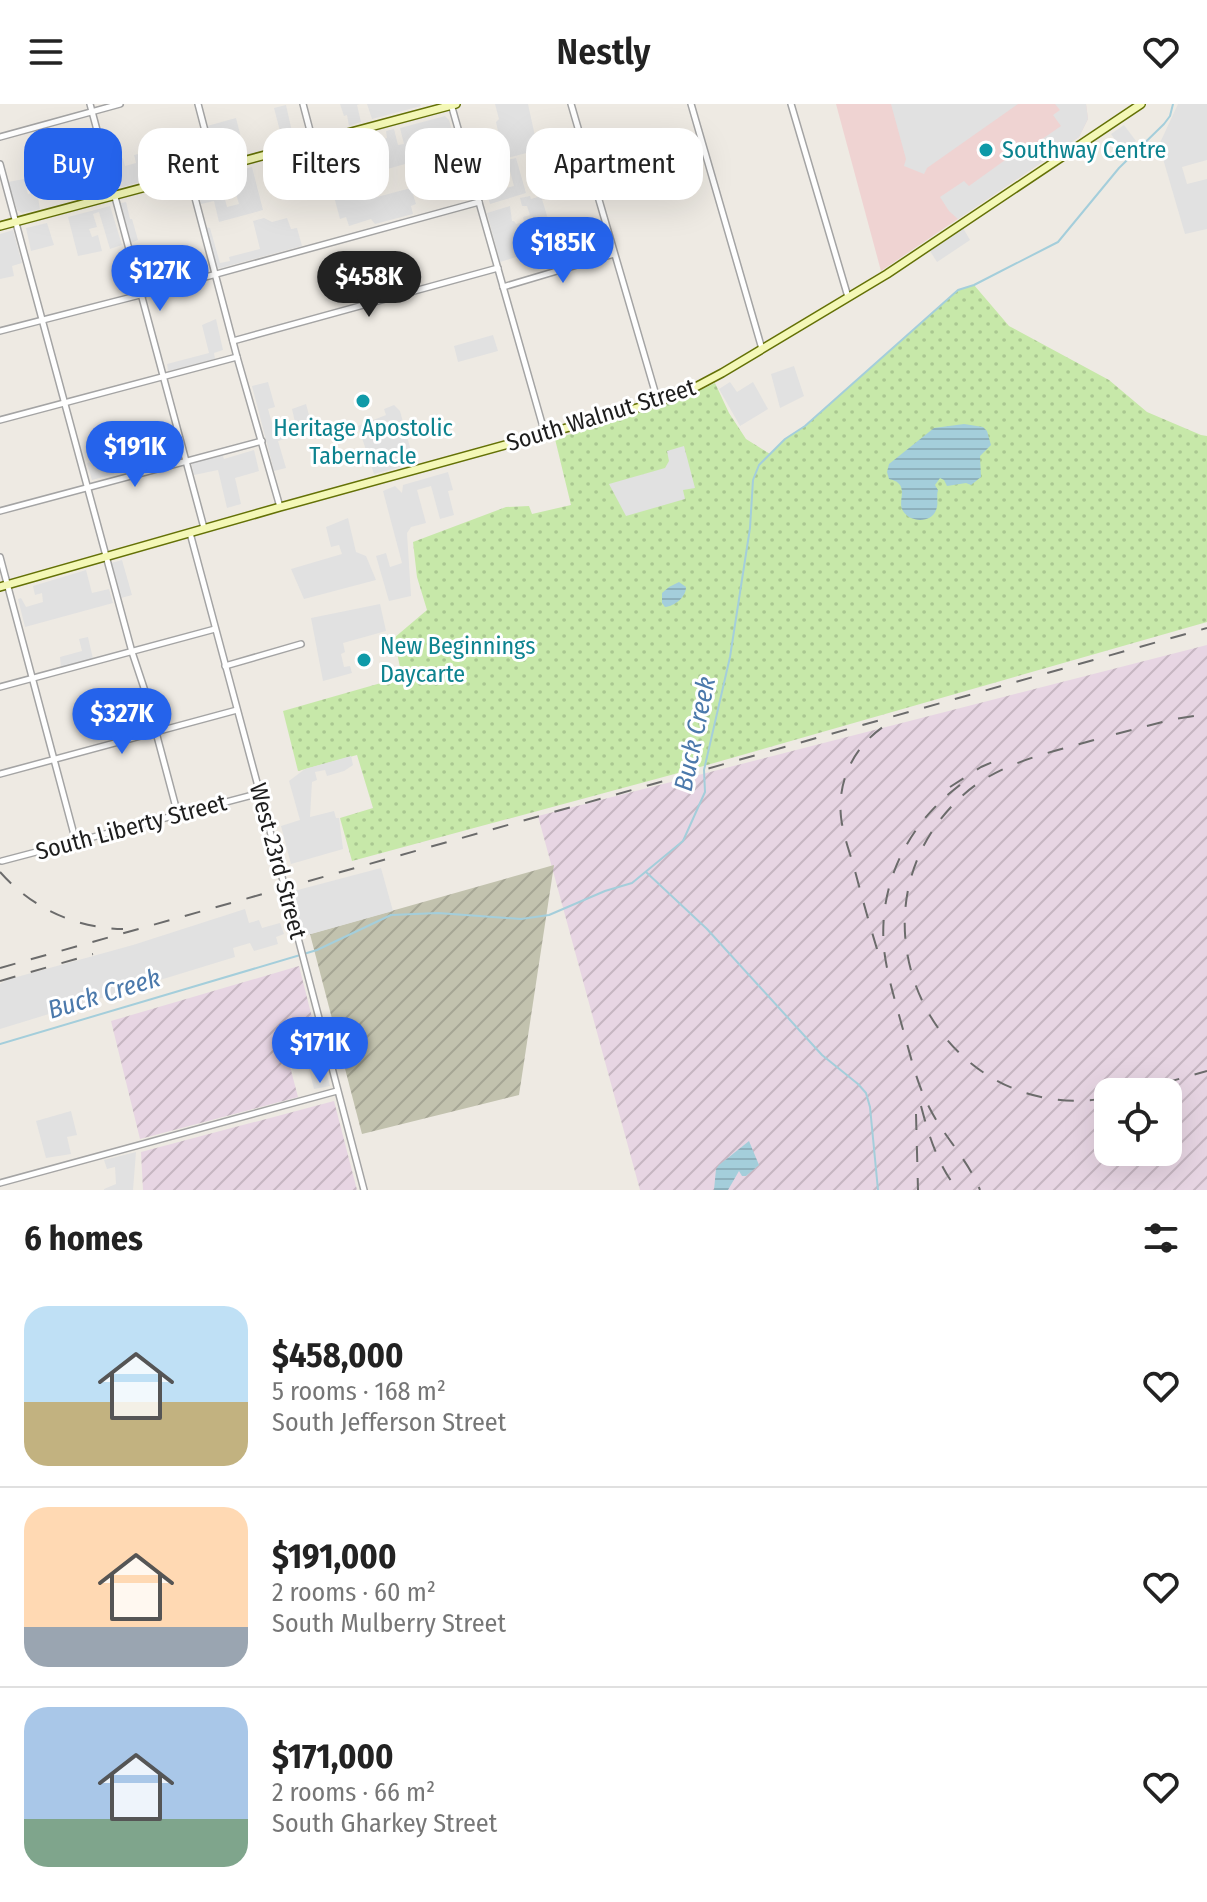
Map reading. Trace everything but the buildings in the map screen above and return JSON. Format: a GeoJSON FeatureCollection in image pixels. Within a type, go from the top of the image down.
{"type":"FeatureCollection","features":[{"type":"Feature","properties":{"kind":"main road"},"geometry":{"type":"LineString","coordinates":[[367,128],[452,104]]}},
{"type":"Feature","properties":{"kind":"main road","name":"South Walnut Street"},"geometry":{"type":"LineString","coordinates":[[4,586],[658,402],[705,383],[887,274],[1141,104]]}},
{"type":"Feature","properties":{"kind":"main road"},"geometry":{"type":"LineString","coordinates":[[0,226],[98,200]]}},
{"type":"Feature","properties":{"kind":"street"},"geometry":{"type":"LineString","coordinates":[[90,104],[97,128]]}},
{"type":"Feature","properties":{"kind":"street"},"geometry":{"type":"LineString","coordinates":[[0,137],[120,104]]}},
{"type":"Feature","properties":{"kind":"street"},"geometry":{"type":"LineString","coordinates":[[198,104],[204,128]]}},
{"type":"Feature","properties":{"kind":"street"},"geometry":{"type":"LineString","coordinates":[[303,104],[310,128]]}},
{"type":"Feature","properties":{"kind":"street"},"geometry":{"type":"LineString","coordinates":[[452,104],[545,434]]}},
{"type":"Feature","properties":{"kind":"street"},"geometry":{"type":"LineString","coordinates":[[571,104],[658,402]]}},
{"type":"Feature","properties":{"kind":"street"},"geometry":{"type":"LineString","coordinates":[[691,104],[762,349]]}},
{"type":"Feature","properties":{"kind":"street"},"geometry":{"type":"LineString","coordinates":[[791,104],[848,297]]}},
{"type":"Feature","properties":{"kind":"street"},"geometry":{"type":"LineString","coordinates":[[0,164],[178,815]]}},
{"type":"Feature","properties":{"kind":"street"},"geometry":{"type":"LineString","coordinates":[[115,200],[204,528]]}},
{"type":"Feature","properties":{"kind":"street"},"geometry":{"type":"LineString","coordinates":[[196,200],[280,507]]}},
{"type":"Feature","properties":{"kind":"street"},"geometry":{"type":"LineString","coordinates":[[0,331],[479,202]]}},
{"type":"Feature","properties":{"kind":"street"},"geometry":{"type":"LineString","coordinates":[[503,287],[614,254]]}},
{"type":"Feature","properties":{"kind":"street"},"geometry":{"type":"LineString","coordinates":[[233,341],[498,268]]}},
{"type":"Feature","properties":{"kind":"street"},"geometry":{"type":"LineString","coordinates":[[0,420],[237,357]]}},
{"type":"Feature","properties":{"kind":"street"},"geometry":{"type":"LineString","coordinates":[[0,511],[262,441]]}},
{"type":"Feature","properties":{"kind":"street","name":"West 23rd Street"},"geometry":{"type":"LineString","coordinates":[[190,533],[364,1190]]}},
{"type":"Feature","properties":{"kind":"street"},"geometry":{"type":"LineString","coordinates":[[0,557],[4,586],[33,679],[76,842]]}},
{"type":"Feature","properties":{"kind":"street"},"geometry":{"type":"LineString","coordinates":[[0,687],[215,629]]}},
{"type":"Feature","properties":{"kind":"street"},"geometry":{"type":"LineString","coordinates":[[225,666],[301,644]]}},
{"type":"Feature","properties":{"kind":"street"},"geometry":{"type":"LineString","coordinates":[[0,774],[237,710]]}},
{"type":"Feature","properties":{"kind":"street","name":"South Liberty Street"},"geometry":{"type":"LineString","coordinates":[[2,861],[260,793]]}},
{"type":"Feature","properties":{"kind":"street"},"geometry":{"type":"LineString","coordinates":[[0,1183],[337,1091]]}},
{"type":"Feature","properties":{"kind":"shaded area"},"geometry":{"type":"Polygon","coordinates":[[[340,104],[360,104],[357,105],[361,122],[349,126],[340,104]]]}},
{"type":"Feature","properties":{"kind":"shaded area"},"geometry":{"type":"Polygon","coordinates":[[[367,104],[420,104],[421,106],[372,119],[367,104]]]}},
{"type":"Feature","properties":{"kind":"shaded area"},"geometry":{"type":"Polygon","coordinates":[[[495,104],[528,104],[533,128],[526,128],[526,153],[510,157],[510,128],[497,128],[496,122],[499,119],[495,104]]]}},
{"type":"Feature","properties":{"kind":"shaded area"},"geometry":{"type":"Polygon","coordinates":[[[836,104],[1086,104],[1088,119],[1079,137],[881,271],[836,104]]]}},
{"type":"Feature","properties":{"kind":"shaded area"},"geometry":{"type":"Polygon","coordinates":[[[891,104],[1018,104],[927,168],[924,174],[904,166],[906,159],[891,104]]]}},
{"type":"Feature","properties":{"kind":"shaded area"},"geometry":{"type":"Polygon","coordinates":[[[1055,104],[1086,104],[1088,119],[1079,137],[958,219],[949,211],[940,197],[964,181],[969,186],[1022,148],[1025,151],[1061,126],[1053,115],[1060,110],[1055,104]]]}},
{"type":"Feature","properties":{"kind":"shaded area"},"geometry":{"type":"Polygon","coordinates":[[[1178,104],[1207,104],[1207,160],[1182,167],[1187,184],[1207,179],[1207,229],[1185,234],[1159,145],[1178,104]]]}},
{"type":"Feature","properties":{"kind":"shaded area"},"geometry":{"type":"Polygon","coordinates":[[[286,105],[291,128],[279,128],[274,108],[286,105]]]}},
{"type":"Feature","properties":{"kind":"shaded area"},"geometry":{"type":"Polygon","coordinates":[[[445,116],[451,128],[405,128],[405,164],[389,169],[389,130],[394,129],[398,145],[404,144],[400,128],[445,116]]]}},
{"type":"Feature","properties":{"kind":"shaded area"},"geometry":{"type":"Polygon","coordinates":[[[236,118],[239,128],[208,128],[236,118]]]}},
{"type":"Feature","properties":{"kind":"shaded area"},"geometry":{"type":"Polygon","coordinates":[[[1124,125],[1136,141],[1124,153],[1111,134],[1124,125]]]}},
{"type":"Feature","properties":{"kind":"shaded area"},"geometry":{"type":"Polygon","coordinates":[[[138,154],[138,182],[122,187],[122,158],[125,166],[136,163],[134,155],[138,154]]]}},
{"type":"Feature","properties":{"kind":"shaded area"},"geometry":{"type":"Polygon","coordinates":[[[516,158],[526,193],[510,198],[510,187],[514,186],[510,159],[516,158]]]}},
{"type":"Feature","properties":{"kind":"shaded area"},"geometry":{"type":"Polygon","coordinates":[[[252,167],[263,210],[219,222],[214,201],[201,204],[200,200],[225,200],[227,207],[239,204],[238,200],[247,200],[247,168],[252,167]]]}},
{"type":"Feature","properties":{"kind":"shaded area"},"geometry":{"type":"Polygon","coordinates":[[[24,179],[24,200],[38,200],[40,209],[22,213],[17,210],[8,182],[24,179]]]}},
{"type":"Feature","properties":{"kind":"shaded area"},"geometry":{"type":"Polygon","coordinates":[[[405,190],[405,200],[415,200],[416,204],[411,206],[413,214],[375,224],[371,219],[349,226],[346,217],[340,219],[335,200],[389,200],[389,194],[405,190]]]}},
{"type":"Feature","properties":{"kind":"shaded area"},"geometry":{"type":"Polygon","coordinates":[[[520,198],[542,200],[556,245],[500,262],[487,213],[510,206],[512,221],[516,224],[524,222],[523,217],[530,215],[520,198]]]}},
{"type":"Feature","properties":{"kind":"shaded area"},"geometry":{"type":"Polygon","coordinates":[[[126,202],[138,240],[131,243],[121,203],[126,202]]]}},
{"type":"Feature","properties":{"kind":"shaded area"},"geometry":{"type":"Polygon","coordinates":[[[110,206],[122,245],[110,249],[99,212],[93,214],[97,227],[89,229],[92,237],[98,235],[102,251],[78,256],[68,217],[110,206]]]}},
{"type":"Feature","properties":{"kind":"shaded area"},"geometry":{"type":"Polygon","coordinates":[[[264,218],[272,222],[287,218],[291,229],[297,228],[302,246],[217,269],[206,227],[210,228],[220,263],[230,261],[229,257],[260,249],[253,221],[264,218]]]}},
{"type":"Feature","properties":{"kind":"shaded area"},"geometry":{"type":"Polygon","coordinates":[[[47,223],[54,245],[31,251],[26,228],[47,223]]]}},
{"type":"Feature","properties":{"kind":"shaded area"},"geometry":{"type":"Polygon","coordinates":[[[963,228],[970,240],[937,262],[930,251],[963,228]]]}},
{"type":"Feature","properties":{"kind":"shaded area"},"geometry":{"type":"Polygon","coordinates":[[[13,230],[22,263],[12,266],[14,276],[0,279],[0,234],[13,230]]]}},
{"type":"Feature","properties":{"kind":"shaded area"},"geometry":{"type":"Polygon","coordinates":[[[216,319],[223,350],[214,353],[215,359],[168,371],[167,364],[209,353],[202,325],[216,319]]]}},
{"type":"Feature","properties":{"kind":"shaded area"},"geometry":{"type":"Polygon","coordinates":[[[493,335],[498,351],[458,362],[454,346],[493,335]]]}},
{"type":"Feature","properties":{"kind":"shaded area"},"geometry":{"type":"Polygon","coordinates":[[[794,366],[804,396],[780,408],[771,374],[794,366]]]}},
{"type":"Feature","properties":{"kind":"shaded area"},"geometry":{"type":"Polygon","coordinates":[[[268,382],[275,407],[268,409],[272,423],[277,422],[279,429],[287,427],[286,424],[295,422],[292,409],[306,404],[313,430],[278,441],[286,468],[274,471],[252,386],[268,382]]]}},
{"type":"Feature","properties":{"kind":"shaded area"},"geometry":{"type":"Polygon","coordinates":[[[730,382],[737,392],[753,382],[768,409],[740,426],[719,389],[730,382]]]}},
{"type":"Feature","properties":{"kind":"shaded area"},"geometry":{"type":"Polygon","coordinates":[[[394,405],[400,411],[411,451],[405,453],[404,466],[374,474],[358,426],[386,415],[384,409],[394,405]]]}},
{"type":"Feature","properties":{"kind":"shaded area"},"geometry":{"type":"Polygon","coordinates":[[[684,446],[695,488],[683,490],[685,499],[626,516],[609,484],[665,468],[669,461],[667,451],[684,446]]]}},
{"type":"Feature","properties":{"kind":"shaded area"},"geometry":{"type":"Polygon","coordinates":[[[254,450],[259,471],[235,478],[241,504],[227,508],[218,470],[194,475],[191,462],[222,454],[224,459],[254,450]]]}},
{"type":"Feature","properties":{"kind":"shaded area"},"geometry":{"type":"Polygon","coordinates":[[[110,457],[114,474],[92,480],[87,463],[110,457]]]}},
{"type":"Feature","properties":{"kind":"shaded area"},"geometry":{"type":"Polygon","coordinates":[[[448,472],[453,490],[448,491],[454,515],[440,519],[431,486],[417,490],[426,523],[411,527],[407,533],[411,596],[389,601],[376,556],[386,553],[390,567],[402,563],[383,491],[395,486],[402,493],[403,485],[448,472]]]}},
{"type":"Feature","properties":{"kind":"shaded area"},"geometry":{"type":"Polygon","coordinates":[[[348,518],[356,552],[366,556],[376,580],[304,599],[291,569],[342,554],[339,545],[331,547],[326,527],[348,518]]]}},
{"type":"Feature","properties":{"kind":"shaded area"},"geometry":{"type":"Polygon","coordinates":[[[122,560],[132,595],[121,598],[111,563],[122,560]]]}},
{"type":"Feature","properties":{"kind":"shaded area"},"geometry":{"type":"Polygon","coordinates":[[[86,570],[92,593],[109,589],[113,603],[25,627],[18,599],[21,598],[26,607],[43,602],[42,593],[35,595],[33,586],[86,570]]]}},
{"type":"Feature","properties":{"kind":"shaded area"},"geometry":{"type":"Polygon","coordinates":[[[380,604],[386,631],[343,643],[345,652],[341,654],[344,667],[350,666],[352,673],[323,681],[311,618],[380,604]]]}},
{"type":"Feature","properties":{"kind":"shaded area"},"geometry":{"type":"Polygon","coordinates":[[[88,637],[93,659],[61,668],[60,657],[82,651],[79,639],[88,637]]]}},
{"type":"Feature","properties":{"kind":"shaded area"},"geometry":{"type":"Polygon","coordinates":[[[1207,645],[1207,1190],[640,1190],[538,816],[1207,645]]]}},
{"type":"Feature","properties":{"kind":"shaded area"},"geometry":{"type":"Polygon","coordinates":[[[351,756],[353,765],[344,771],[327,776],[325,770],[315,772],[317,780],[312,782],[310,817],[334,811],[336,818],[339,818],[343,849],[291,864],[281,826],[300,820],[289,781],[305,769],[351,756]]]}},
{"type":"Feature","properties":{"kind":"shaded area"},"geometry":{"type":"Polygon","coordinates":[[[554,865],[519,1095],[362,1134],[310,934],[554,865]]]}},
{"type":"Feature","properties":{"kind":"shaded area"},"geometry":{"type":"Polygon","coordinates":[[[381,868],[393,911],[304,936],[290,892],[381,868]]]}},
{"type":"Feature","properties":{"kind":"shaded area"},"geometry":{"type":"Polygon","coordinates":[[[245,909],[249,923],[259,920],[262,928],[280,923],[284,934],[276,937],[278,944],[254,951],[250,943],[233,948],[235,957],[0,1029],[0,984],[6,980],[133,945],[245,909]]]}},
{"type":"Feature","properties":{"kind":"shaded area"},"geometry":{"type":"Polygon","coordinates":[[[299,966],[319,1045],[301,1050],[302,1056],[288,1059],[298,1097],[140,1139],[111,1021],[299,966]]]}},
{"type":"Feature","properties":{"kind":"shaded area"},"geometry":{"type":"Polygon","coordinates":[[[319,1045],[330,1086],[314,1089],[304,1049],[319,1045]]]}},
{"type":"Feature","properties":{"kind":"shaded area"},"geometry":{"type":"Polygon","coordinates":[[[334,1101],[357,1190],[143,1190],[141,1152],[334,1101]]]}},
{"type":"Feature","properties":{"kind":"shaded area"},"geometry":{"type":"Polygon","coordinates":[[[71,1111],[77,1135],[67,1137],[71,1154],[46,1158],[36,1121],[71,1111]]]}},
{"type":"Feature","properties":{"kind":"shaded area"},"geometry":{"type":"Polygon","coordinates":[[[136,1152],[133,1190],[104,1190],[116,1184],[115,1167],[107,1169],[104,1160],[136,1152]]]}},
{"type":"Feature","properties":{"kind":"green space"},"geometry":{"type":"Polygon","coordinates":[[[974,285],[1009,326],[1109,380],[1147,412],[1207,436],[1207,622],[693,769],[352,861],[340,818],[373,808],[357,755],[298,771],[283,711],[402,677],[394,638],[427,610],[417,577],[413,542],[506,507],[529,506],[532,514],[571,505],[555,439],[684,398],[715,383],[746,439],[770,454],[958,290],[974,285]]]}},
{"type":"Feature","properties":{"kind":"water"},"geometry":{"type":"Polygon","coordinates":[[[964,424],[983,427],[987,431],[991,445],[980,456],[981,477],[971,485],[947,486],[940,478],[935,485],[938,490],[934,514],[926,519],[906,515],[902,508],[900,485],[889,479],[889,464],[934,428],[964,424]]]}},
{"type":"Feature","properties":{"kind":"water"},"geometry":{"type":"Polygon","coordinates":[[[679,582],[686,587],[684,594],[676,603],[665,607],[662,593],[679,582]]]}},
{"type":"Feature","properties":{"kind":"water"},"geometry":{"type":"Polygon","coordinates":[[[749,1141],[759,1165],[746,1176],[739,1171],[728,1190],[714,1190],[716,1169],[749,1141]]]}},
{"type":"Feature","properties":{"kind":"waterway","name":"Buck Creek"},"geometry":{"type":"LineString","coordinates":[[0,1044],[317,950],[391,915],[438,913],[521,919],[549,915],[632,883],[683,841],[705,792],[704,770],[730,657],[750,528],[753,480],[759,465],[958,290],[974,285],[1058,242],[1119,168],[1164,124],[1173,104]]}},
{"type":"Feature","properties":{"kind":"waterway"},"geometry":{"type":"LineString","coordinates":[[646,872],[707,929],[822,1055],[866,1093],[878,1190]]}},
{"type":"Feature","properties":{"kind":"railway"},"geometry":{"type":"LineString","coordinates":[[0,968],[1207,628]]}},
{"type":"Feature","properties":{"kind":"railway"},"geometry":{"type":"LineString","coordinates":[[1116,734],[1207,714]]}},
{"type":"Feature","properties":{"kind":"railway"},"geometry":{"type":"LineString","coordinates":[[877,949],[845,837],[841,803],[846,775],[858,751],[889,723]]}},
{"type":"Feature","properties":{"kind":"railway"},"geometry":{"type":"LineString","coordinates":[[1094,740],[1007,767],[962,796],[925,844],[907,897],[907,951],[923,1002],[953,1046],[995,1080],[1047,1098],[1094,1098]]}},
{"type":"Feature","properties":{"kind":"railway"},"geometry":{"type":"LineString","coordinates":[[950,787],[1002,758]]}},
{"type":"Feature","properties":{"kind":"railway"},"geometry":{"type":"LineString","coordinates":[[960,785],[925,818],[900,857],[886,901],[884,949],[920,1088],[980,1190]]}},
{"type":"Feature","properties":{"kind":"railway"},"geometry":{"type":"LineString","coordinates":[[0,872],[26,896],[56,914],[88,925],[123,929]]}},
{"type":"Feature","properties":{"kind":"railway"},"geometry":{"type":"LineString","coordinates":[[0,981],[93,954]]}},
{"type":"Feature","properties":{"kind":"railway"},"geometry":{"type":"LineString","coordinates":[[1182,1078],[1207,1071]]}},
{"type":"Feature","properties":{"kind":"railway"},"geometry":{"type":"LineString","coordinates":[[921,1106],[940,1161],[958,1190]]}},
{"type":"Feature","properties":{"kind":"railway"},"geometry":{"type":"LineString","coordinates":[[916,1114],[918,1190]]}},
{"type":"Feature","properties":{"kind":"place","name":"Southway Centre"},"geometry":{"type":"Point","coordinates":[986,150]}},
{"type":"Feature","properties":{"kind":"place","name":"Heritage Apostolic Tabernacle"},"geometry":{"type":"Point","coordinates":[363,401]}},
{"type":"Feature","properties":{"kind":"place","name":"New Beginnings Daycarte"},"geometry":{"type":"Point","coordinates":[364,660]}}]}
